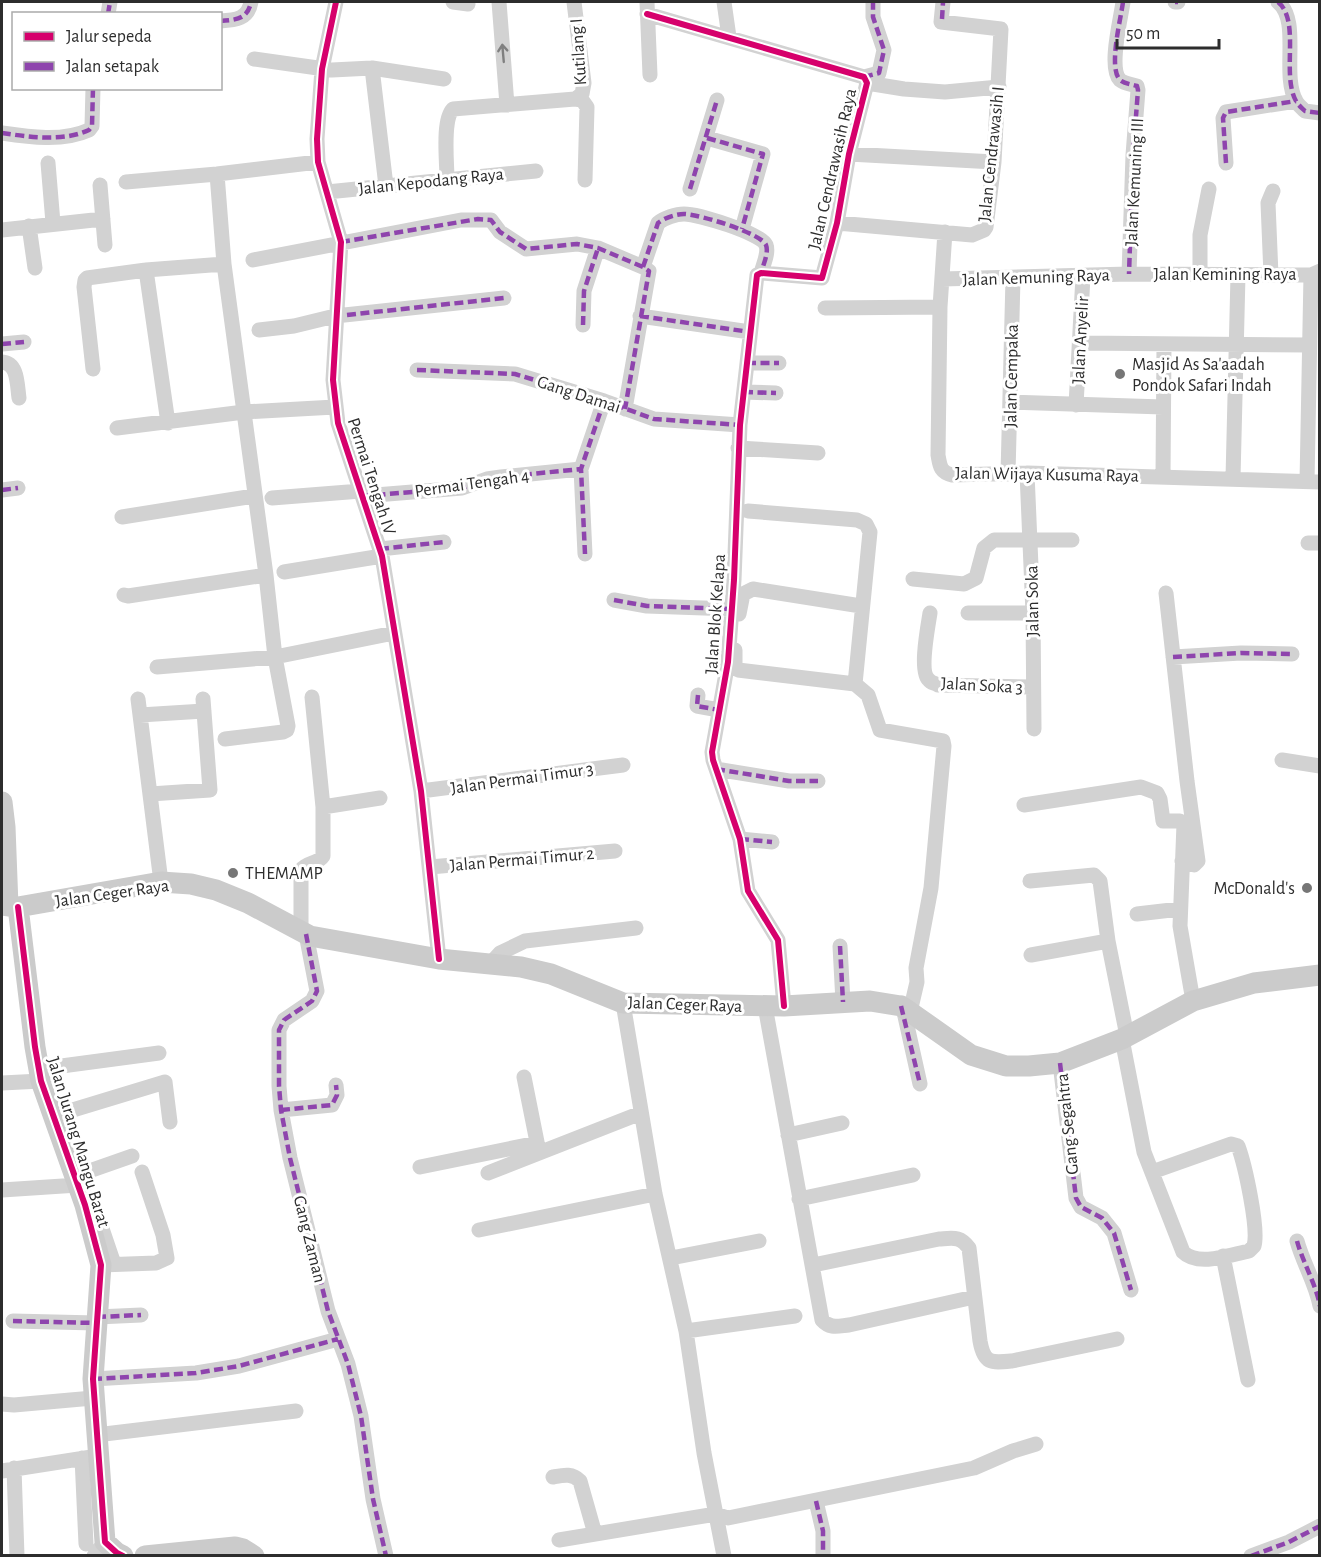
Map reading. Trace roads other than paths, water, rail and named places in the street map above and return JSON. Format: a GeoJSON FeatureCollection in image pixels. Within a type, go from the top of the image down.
{"type":"FeatureCollection","features":[{"type":"Feature","properties":{"kind":"main road","name":"Jalan Jurang Mangu Barat"},"geometry":{"type":"LineString","coordinates":[[2,802],[9,906],[40,1075],[53,1116],[80,1181],[85,1204],[108,1265],[97,1320],[93,1388],[96,1435],[90,1457],[95,1547],[123,1556]]}},
{"type":"Feature","properties":{"kind":"main road","name":"Jalan Ceger Raya"},"geometry":{"type":"LineString","coordinates":[[9,906],[161,882],[191,884],[216,890],[248,903],[309,935],[439,959],[521,967],[551,974],[622,1003],[774,1006],[870,1001],[905,1012],[964,1051],[1006,1066],[1060,1063],[1124,1038],[1193,1001],[1254,983],[1320,975]]}},
{"type":"Feature","properties":{"kind":"main road"},"geometry":{"type":"LineString","coordinates":[[145,1556],[235,1547],[254,1556]]}},
{"type":"Feature","properties":{"kind":"street"},"geometry":{"type":"LineString","coordinates":[[222,21],[242,17],[248,13],[251,2]]}},
{"type":"Feature","properties":{"kind":"street","name":"Permai Tengah IV"},"geometry":{"type":"LineString","coordinates":[[336,2],[322,69],[317,110],[318,162],[340,242],[333,380],[335,407],[338,423],[381,552],[421,791],[439,959]]}},
{"type":"Feature","properties":{"kind":"street"},"geometry":{"type":"LineString","coordinates":[[499,2],[507,105]]}},
{"type":"Feature","properties":{"kind":"street","name":"Kutilang I"},"geometry":{"type":"LineString","coordinates":[[574,2],[584,83],[582,94],[575,99]]}},
{"type":"Feature","properties":{"kind":"street"},"geometry":{"type":"LineString","coordinates":[[724,2],[729,37]]}},
{"type":"Feature","properties":{"kind":"street"},"geometry":{"type":"LineString","coordinates":[[865,80],[879,73],[884,50],[873,17],[873,2]]}},
{"type":"Feature","properties":{"kind":"street","name":"Jalan Cendrawasih I"},"geometry":{"type":"LineString","coordinates":[[837,223],[972,235],[984,230],[994,162],[1001,29],[941,22],[943,2]]}},
{"type":"Feature","properties":{"kind":"street","name":"Jalan Kemuning III"},"geometry":{"type":"LineString","coordinates":[[1123,2],[1114,64],[1119,79],[1126,84],[1137,86],[1138,90],[1133,155],[1129,274]]}},
{"type":"Feature","properties":{"kind":"street"},"geometry":{"type":"LineString","coordinates":[[1278,2],[1287,13],[1291,79],[1296,101],[1305,111],[1320,113]]}},
{"type":"Feature","properties":{"kind":"street","name":"Jalan Cendrawasih Raya"},"geometry":{"type":"LineString","coordinates":[[650,75],[647,8],[729,37],[865,80],[837,223],[822,278],[761,273]]}},
{"type":"Feature","properties":{"kind":"street"},"geometry":{"type":"LineString","coordinates":[[254,59],[322,69],[372,68],[444,79]]}},
{"type":"Feature","properties":{"kind":"street"},"geometry":{"type":"LineString","coordinates":[[372,68],[386,186]]}},
{"type":"Feature","properties":{"kind":"street"},"geometry":{"type":"LineString","coordinates":[[865,80],[904,89],[945,92],[999,87]]}},
{"type":"Feature","properties":{"kind":"street"},"geometry":{"type":"LineString","coordinates":[[2,133],[40,137],[66,136],[89,130],[92,126],[93,90]]}},
{"type":"Feature","properties":{"kind":"street"},"geometry":{"type":"LineString","coordinates":[[447,179],[449,114],[453,109],[575,99],[582,100],[587,106],[585,180]]}},
{"type":"Feature","properties":{"kind":"street"},"geometry":{"type":"LineString","coordinates":[[690,189],[717,100]]}},
{"type":"Feature","properties":{"kind":"street"},"geometry":{"type":"LineString","coordinates":[[1226,163],[1223,118],[1226,112],[1296,101]]}},
{"type":"Feature","properties":{"kind":"street"},"geometry":{"type":"LineString","coordinates":[[643,267],[658,223],[664,219],[685,214],[742,229],[763,154],[707,138]]}},
{"type":"Feature","properties":{"kind":"street"},"geometry":{"type":"LineString","coordinates":[[849,154],[994,162]]}},
{"type":"Feature","properties":{"kind":"street"},"geometry":{"type":"LineString","coordinates":[[126,182],[318,162]]}},
{"type":"Feature","properties":{"kind":"street"},"geometry":{"type":"LineString","coordinates":[[48,163],[53,223]]}},
{"type":"Feature","properties":{"kind":"street","name":"Jalan Kepodang Raya"},"geometry":{"type":"LineString","coordinates":[[327,192],[536,171]]}},
{"type":"Feature","properties":{"kind":"street"},"geometry":{"type":"LineString","coordinates":[[217,174],[224,264],[254,496],[288,726],[286,730],[225,739]]}},
{"type":"Feature","properties":{"kind":"street"},"geometry":{"type":"LineString","coordinates":[[100,185],[105,245]]}},
{"type":"Feature","properties":{"kind":"street"},"geometry":{"type":"LineString","coordinates":[[1200,274],[1200,235],[1209,189]]}},
{"type":"Feature","properties":{"kind":"street"},"geometry":{"type":"LineString","coordinates":[[1271,275],[1268,202],[1273,191]]}},
{"type":"Feature","properties":{"kind":"street"},"geometry":{"type":"LineString","coordinates":[[2,230],[102,219]]}},
{"type":"Feature","properties":{"kind":"street"},"geometry":{"type":"LineString","coordinates":[[253,260],[340,242],[478,219],[491,220],[500,232],[526,249],[577,244],[598,248],[649,271],[625,409]]}},
{"type":"Feature","properties":{"kind":"street"},"geometry":{"type":"LineString","coordinates":[[29,226],[35,268]]}},
{"type":"Feature","properties":{"kind":"street","name":"Jalan Blok Kelapa"},"geometry":{"type":"LineString","coordinates":[[742,229],[761,240],[766,246],[766,255],[761,273],[756,279],[750,332],[738,448],[728,662],[712,752],[740,839],[748,891],[778,940],[774,1006],[788,1135],[822,1320],[826,1325],[832,1327],[974,1297]]}},
{"type":"Feature","properties":{"kind":"street","name":"Jalan Wijaya Kusuma Raya"},"geometry":{"type":"LineString","coordinates":[[945,232],[940,307],[938,455],[940,468],[945,473],[1163,476],[1313,482]]}},
{"type":"Feature","properties":{"kind":"street"},"geometry":{"type":"LineString","coordinates":[[583,325],[584,291],[598,248]]}},
{"type":"Feature","properties":{"kind":"street"},"geometry":{"type":"LineString","coordinates":[[93,369],[85,280],[87,278],[146,270],[224,264]]}},
{"type":"Feature","properties":{"kind":"street"},"geometry":{"type":"LineString","coordinates":[[146,270],[168,423]]}},
{"type":"Feature","properties":{"kind":"street"},"geometry":{"type":"LineString","coordinates":[[1313,482],[1315,273]]}},
{"type":"Feature","properties":{"kind":"street","name":"Jalan Kemining Raya"},"geometry":{"type":"LineString","coordinates":[[1129,274],[1315,273]]}},
{"type":"Feature","properties":{"kind":"street","name":"Jalan Kemuning Raya"},"geometry":{"type":"LineString","coordinates":[[942,279],[1129,274]]}},
{"type":"Feature","properties":{"kind":"street"},"geometry":{"type":"LineString","coordinates":[[1233,478],[1238,275]]}},
{"type":"Feature","properties":{"kind":"street","name":"Jalan Anyelir"},"geometry":{"type":"LineString","coordinates":[[1076,405],[1083,276]]}},
{"type":"Feature","properties":{"kind":"street","name":"Jalan Cempaka"},"geometry":{"type":"LineString","coordinates":[[1008,474],[1013,278]]}},
{"type":"Feature","properties":{"kind":"street"},"geometry":{"type":"LineString","coordinates":[[259,330],[294,326],[335,316],[504,298]]}},
{"type":"Feature","properties":{"kind":"street"},"geometry":{"type":"LineString","coordinates":[[825,308],[940,307]]}},
{"type":"Feature","properties":{"kind":"street"},"geometry":{"type":"LineString","coordinates":[[640,316],[750,332]]}},
{"type":"Feature","properties":{"kind":"street"},"geometry":{"type":"LineString","coordinates":[[1080,343],[1235,345],[1313,341]]}},
{"type":"Feature","properties":{"kind":"street"},"geometry":{"type":"LineString","coordinates":[[2,344],[24,342]]}},
{"type":"Feature","properties":{"kind":"street"},"geometry":{"type":"LineString","coordinates":[[1163,476],[1164,345]]}},
{"type":"Feature","properties":{"kind":"street"},"geometry":{"type":"LineString","coordinates":[[2,362],[14,367],[19,398]]}},
{"type":"Feature","properties":{"kind":"street"},"geometry":{"type":"LineString","coordinates":[[747,363],[779,363]]}},
{"type":"Feature","properties":{"kind":"street","name":"Gang Damai"},"geometry":{"type":"LineString","coordinates":[[417,370],[515,374],[604,401],[648,418],[740,425]]}},
{"type":"Feature","properties":{"kind":"street"},"geometry":{"type":"LineString","coordinates":[[744,392],[776,393]]}},
{"type":"Feature","properties":{"kind":"street"},"geometry":{"type":"LineString","coordinates":[[585,554],[581,469],[604,401]]}},
{"type":"Feature","properties":{"kind":"street"},"geometry":{"type":"LineString","coordinates":[[1010,402],[1163,407]]}},
{"type":"Feature","properties":{"kind":"street"},"geometry":{"type":"LineString","coordinates":[[117,428],[244,412],[335,407]]}},
{"type":"Feature","properties":{"kind":"street"},"geometry":{"type":"LineString","coordinates":[[738,448],[818,453]]}},
{"type":"Feature","properties":{"kind":"street","name":"Permai Tengah 4"},"geometry":{"type":"LineString","coordinates":[[272,498],[462,488],[494,478],[581,469]]}},
{"type":"Feature","properties":{"kind":"street","name":"Jalan Soka"},"geometry":{"type":"LineString","coordinates":[[1027,473],[1033,613],[1034,729]]}},
{"type":"Feature","properties":{"kind":"street"},"geometry":{"type":"LineString","coordinates":[[2,490],[18,488]]}},
{"type":"Feature","properties":{"kind":"street"},"geometry":{"type":"LineString","coordinates":[[122,517],[254,496]]}},
{"type":"Feature","properties":{"kind":"street"},"geometry":{"type":"LineString","coordinates":[[748,511],[857,520],[866,524],[870,532],[855,684]]}},
{"type":"Feature","properties":{"kind":"street"},"geometry":{"type":"LineString","coordinates":[[912,579],[970,583],[976,578],[984,548],[994,540],[1072,540]]}},
{"type":"Feature","properties":{"kind":"street"},"geometry":{"type":"LineString","coordinates":[[284,572],[444,542]]}},
{"type":"Feature","properties":{"kind":"street"},"geometry":{"type":"LineString","coordinates":[[124,595],[266,575]]}},
{"type":"Feature","properties":{"kind":"street"},"geometry":{"type":"LineString","coordinates":[[861,606],[747,591],[742,594],[734,659],[738,669],[745,671],[855,684],[868,694],[880,730],[943,741],[931,888],[916,968],[917,982],[905,1012],[920,1084]]}},
{"type":"Feature","properties":{"kind":"street"},"geometry":{"type":"LineString","coordinates":[[1166,593],[1198,861],[1194,865],[1182,861]]}},
{"type":"Feature","properties":{"kind":"street"},"geometry":{"type":"LineString","coordinates":[[614,600],[647,606],[732,609]]}},
{"type":"Feature","properties":{"kind":"street","name":"Jalan Soka 3"},"geometry":{"type":"LineString","coordinates":[[930,613],[924,661],[928,680],[938,685],[1033,687]]}},
{"type":"Feature","properties":{"kind":"street"},"geometry":{"type":"LineString","coordinates":[[968,613],[1033,613]]}},
{"type":"Feature","properties":{"kind":"street"},"geometry":{"type":"LineString","coordinates":[[157,667],[278,656],[394,633]]}},
{"type":"Feature","properties":{"kind":"street"},"geometry":{"type":"LineString","coordinates":[[1173,657],[1241,653],[1293,654]]}},
{"type":"Feature","properties":{"kind":"street"},"geometry":{"type":"LineString","coordinates":[[698,695],[697,706],[720,710]]}},
{"type":"Feature","properties":{"kind":"street"},"geometry":{"type":"LineString","coordinates":[[309,935],[301,870],[323,856],[323,807],[312,697]]}},
{"type":"Feature","properties":{"kind":"street"},"geometry":{"type":"LineString","coordinates":[[138,699],[161,882]]}},
{"type":"Feature","properties":{"kind":"street"},"geometry":{"type":"LineString","coordinates":[[140,716],[204,705],[210,790],[150,794]]}},
{"type":"Feature","properties":{"kind":"street"},"geometry":{"type":"LineString","coordinates":[[1282,760],[1320,766]]}},
{"type":"Feature","properties":{"kind":"street","name":"Jalan Permai Timur 3"},"geometry":{"type":"LineString","coordinates":[[421,791],[623,765]]}},
{"type":"Feature","properties":{"kind":"street"},"geometry":{"type":"LineString","coordinates":[[716,769],[789,781],[818,781]]}},
{"type":"Feature","properties":{"kind":"street"},"geometry":{"type":"LineString","coordinates":[[1024,805],[1141,787],[1157,793],[1163,821],[1180,821],[1184,824],[1179,909],[1185,961],[1193,1001]]}},
{"type":"Feature","properties":{"kind":"street"},"geometry":{"type":"LineString","coordinates":[[323,807],[380,798]]}},
{"type":"Feature","properties":{"kind":"street"},"geometry":{"type":"LineString","coordinates":[[740,839],[772,842]]}},
{"type":"Feature","properties":{"kind":"street","name":"Jalan Permai Timur 2"},"geometry":{"type":"LineString","coordinates":[[430,867],[615,851]]}},
{"type":"Feature","properties":{"kind":"street"},"geometry":{"type":"LineString","coordinates":[[1030,881],[1094,875],[1100,881],[1144,1152],[1183,1252],[1194,1259],[1249,1251],[1254,1246],[1256,1241],[1254,1218],[1238,1146],[1231,1144],[1152,1172]]}},
{"type":"Feature","properties":{"kind":"street"},"geometry":{"type":"LineString","coordinates":[[1137,914],[1179,909]]}},
{"type":"Feature","properties":{"kind":"street"},"geometry":{"type":"LineString","coordinates":[[490,964],[500,953],[525,941],[636,928]]}},
{"type":"Feature","properties":{"kind":"street","name":"Gang Zaman"},"geometry":{"type":"LineString","coordinates":[[309,935],[317,991],[312,1001],[285,1020],[279,1030],[281,1110],[290,1158],[328,1311],[348,1364],[361,1416],[373,1499],[386,1556]]}},
{"type":"Feature","properties":{"kind":"street"},"geometry":{"type":"LineString","coordinates":[[1031,955],[1108,941]]}},
{"type":"Feature","properties":{"kind":"street"},"geometry":{"type":"LineString","coordinates":[[840,946],[843,1002]]}},
{"type":"Feature","properties":{"kind":"street"},"geometry":{"type":"LineString","coordinates":[[622,1003],[655,1194],[686,1331],[704,1453],[723,1555]]}},
{"type":"Feature","properties":{"kind":"street"},"geometry":{"type":"LineString","coordinates":[[2,1083],[159,1053]]}},
{"type":"Feature","properties":{"kind":"street","name":"Gang Segahtra"},"geometry":{"type":"LineString","coordinates":[[1060,1063],[1078,1203],[1102,1218],[1114,1233],[1131,1290]]}},
{"type":"Feature","properties":{"kind":"street"},"geometry":{"type":"LineString","coordinates":[[524,1077],[538,1148]]}},
{"type":"Feature","properties":{"kind":"street"},"geometry":{"type":"LineString","coordinates":[[53,1116],[165,1082],[170,1122]]}},
{"type":"Feature","properties":{"kind":"street"},"geometry":{"type":"LineString","coordinates":[[281,1110],[332,1105],[337,1095],[336,1085]]}},
{"type":"Feature","properties":{"kind":"street"},"geometry":{"type":"LineString","coordinates":[[488,1173],[538,1148],[641,1113]]}},
{"type":"Feature","properties":{"kind":"street"},"geometry":{"type":"LineString","coordinates":[[788,1135],[842,1123]]}},
{"type":"Feature","properties":{"kind":"street"},"geometry":{"type":"LineString","coordinates":[[420,1167],[538,1148]]}},
{"type":"Feature","properties":{"kind":"street"},"geometry":{"type":"LineString","coordinates":[[2,1190],[80,1181],[132,1156]]}},
{"type":"Feature","properties":{"kind":"street"},"geometry":{"type":"LineString","coordinates":[[108,1265],[156,1263],[167,1258],[163,1234],[142,1172]]}},
{"type":"Feature","properties":{"kind":"street"},"geometry":{"type":"LineString","coordinates":[[800,1199],[913,1175]]}},
{"type":"Feature","properties":{"kind":"street"},"geometry":{"type":"LineString","coordinates":[[479,1230],[655,1194]]}},
{"type":"Feature","properties":{"kind":"street"},"geometry":{"type":"LineString","coordinates":[[813,1265],[939,1239],[963,1240],[969,1248],[982,1353],[987,1360],[1012,1361],[1117,1339]]}},
{"type":"Feature","properties":{"kind":"street"},"geometry":{"type":"LineString","coordinates":[[671,1258],[759,1241]]}},
{"type":"Feature","properties":{"kind":"street"},"geometry":{"type":"LineString","coordinates":[[1297,1241],[1320,1306]]}},
{"type":"Feature","properties":{"kind":"street"},"geometry":{"type":"LineString","coordinates":[[1223,1256],[1248,1380]]}},
{"type":"Feature","properties":{"kind":"street"},"geometry":{"type":"LineString","coordinates":[[13,1321],[97,1320],[141,1315]]}},
{"type":"Feature","properties":{"kind":"street"},"geometry":{"type":"LineString","coordinates":[[686,1331],[795,1316]]}},
{"type":"Feature","properties":{"kind":"street"},"geometry":{"type":"LineString","coordinates":[[2,1404],[14,1405],[93,1388],[239,1366],[338,1339]]}},
{"type":"Feature","properties":{"kind":"street"},"geometry":{"type":"LineString","coordinates":[[96,1435],[296,1411]]}},
{"type":"Feature","properties":{"kind":"street"},"geometry":{"type":"LineString","coordinates":[[559,1540],[716,1514],[728,1518],[816,1501],[974,1468],[999,1456],[1036,1444]]}},
{"type":"Feature","properties":{"kind":"street"},"geometry":{"type":"LineString","coordinates":[[17,1556],[8,1469],[90,1457]]}},
{"type":"Feature","properties":{"kind":"street"},"geometry":{"type":"LineString","coordinates":[[553,1477],[575,1476],[580,1481],[596,1534]]}},
{"type":"Feature","properties":{"kind":"street"},"geometry":{"type":"LineString","coordinates":[[816,1501],[823,1531],[823,1555]]}},
{"type":"Feature","properties":{"kind":"street"},"geometry":{"type":"LineString","coordinates":[[1251,1556],[1289,1542],[1320,1526]]}},
{"type":"Feature","properties":{"kind":"place","name":"Masjid As Sa'aadah Pondok Safari Indah"},"geometry":{"type":"Point","coordinates":[1120,374]}},
{"type":"Feature","properties":{"kind":"place","name":"THEMAMP"},"geometry":{"type":"Point","coordinates":[233,873]}},
{"type":"Feature","properties":{"kind":"place","name":"McDonald's"},"geometry":{"type":"Point","coordinates":[1307,888]}}]}
